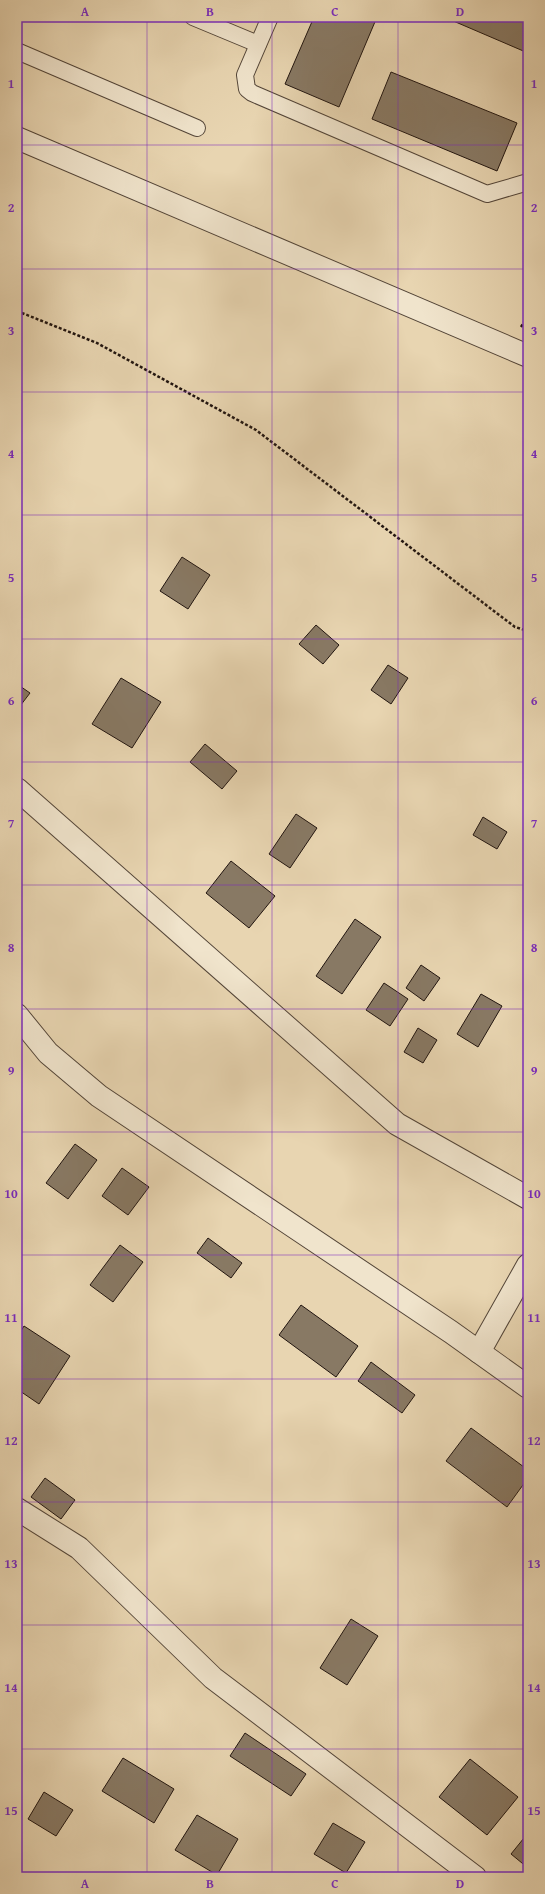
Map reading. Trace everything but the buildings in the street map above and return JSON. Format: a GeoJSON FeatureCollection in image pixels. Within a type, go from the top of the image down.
{"type":"FeatureCollection","features":[{"type":"Feature","properties":{"kind":"street"},"geometry":{"type":"LineString","coordinates":[[17,138],[528,356]]}},
{"type":"Feature","properties":{"kind":"street"},"geometry":{"type":"LineString","coordinates":[[17,789],[397,1124],[528,1198]]}},
{"type":"Feature","properties":{"kind":"street"},"geometry":{"type":"LineString","coordinates":[[17,1015],[48,1053],[99,1096],[479,1352],[528,1387]]}},
{"type":"Feature","properties":{"kind":"street"},"geometry":{"type":"LineString","coordinates":[[479,1352],[528,1265]]}},
{"type":"Feature","properties":{"kind":"street"},"geometry":{"type":"LineString","coordinates":[[17,1509],[78,1548],[213,1678],[475,1877]]}},
{"type":"Feature","properties":{"kind":"lane"},"geometry":{"type":"LineString","coordinates":[[193,17],[258,44]]}},
{"type":"Feature","properties":{"kind":"lane"},"geometry":{"type":"LineString","coordinates":[[270,17],[245,76],[247,89],[252,93],[487,194],[528,182]]}},
{"type":"Feature","properties":{"kind":"lane"},"geometry":{"type":"LineString","coordinates":[[17,51],[197,128]]}},
{"type":"Feature","properties":{"kind":"path"},"geometry":{"type":"LineString","coordinates":[[17,311],[97,343],[256,430],[515,627],[528,631]]}}]}
